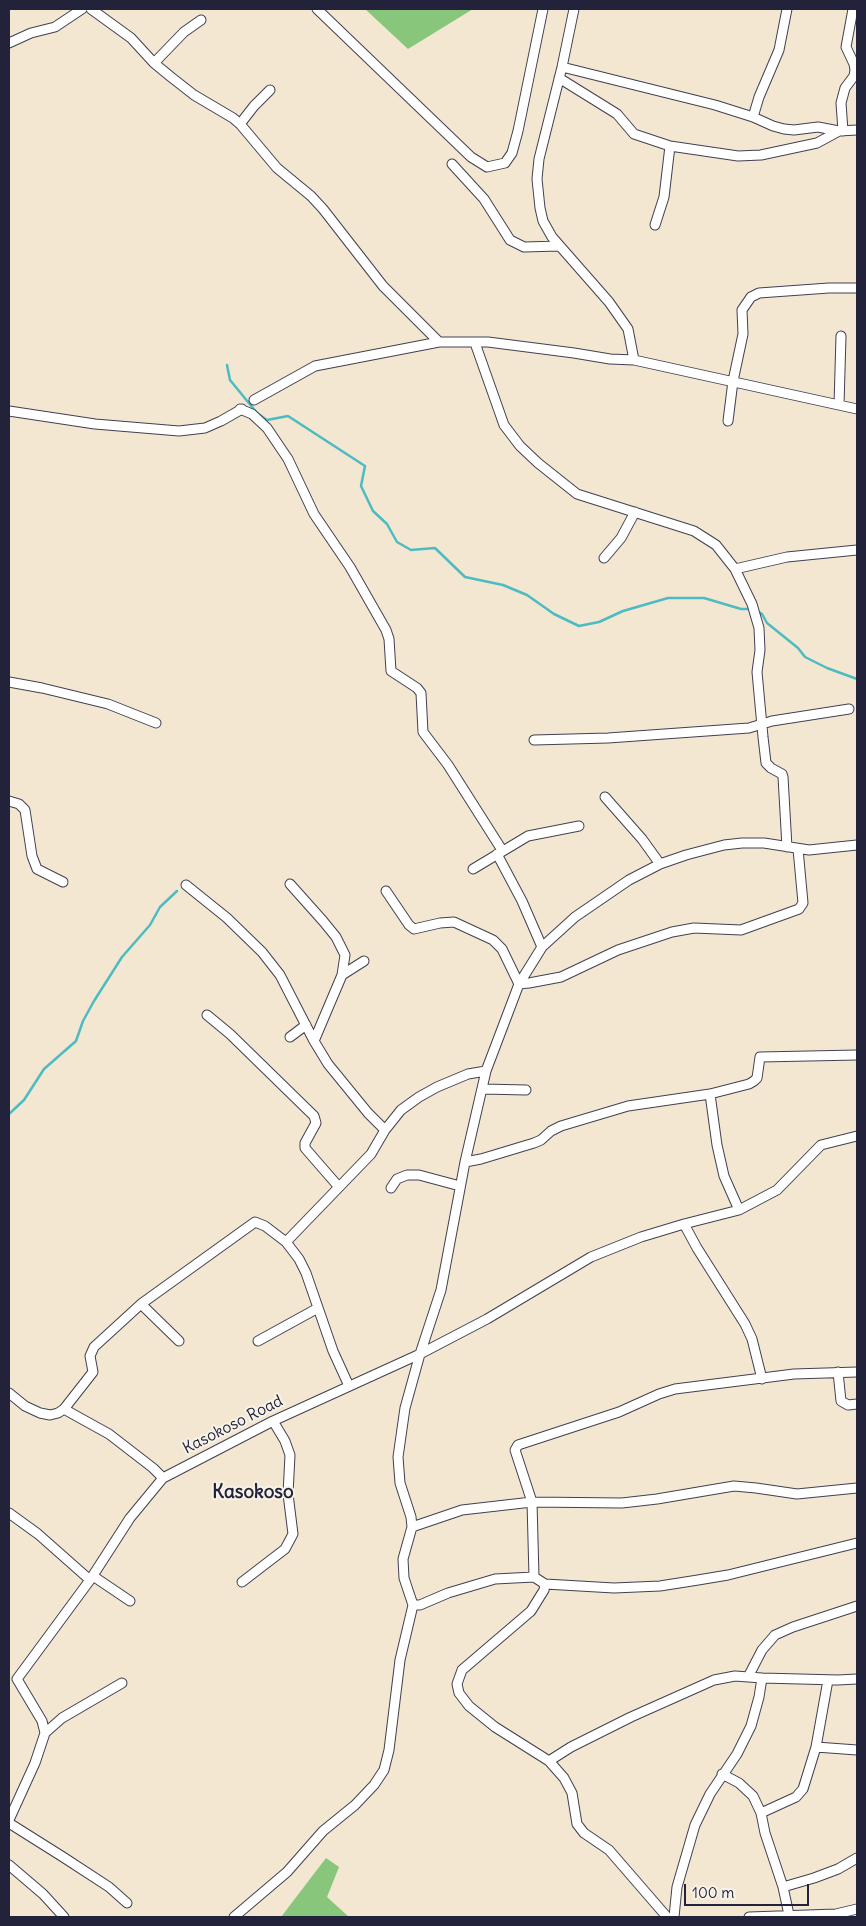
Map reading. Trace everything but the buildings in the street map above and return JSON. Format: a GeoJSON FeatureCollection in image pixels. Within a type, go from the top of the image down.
{"type":"FeatureCollection","features":[{"type":"Feature","properties":{"kind":"street"},"geometry":{"type":"LineString","coordinates":[[9,43],[31,33],[55,27],[82,9]]}},
{"type":"Feature","properties":{"kind":"street"},"geometry":{"type":"LineString","coordinates":[[90,9],[121,30],[154,63],[194,95],[240,124],[277,168],[311,196],[323,209],[383,286],[439,342]]}},
{"type":"Feature","properties":{"kind":"street"},"geometry":{"type":"LineString","coordinates":[[317,9],[471,158],[487,167],[505,163],[512,153],[543,9]]}},
{"type":"Feature","properties":{"kind":"street"},"geometry":{"type":"LineString","coordinates":[[574,9],[539,159],[537,179],[540,208],[543,221],[550,234],[624,322],[631,336],[634,360]]}},
{"type":"Feature","properties":{"kind":"street"},"geometry":{"type":"LineString","coordinates":[[752,117],[779,50],[787,9]]}},
{"type":"Feature","properties":{"kind":"street"},"geometry":{"type":"LineString","coordinates":[[841,131],[841,103],[845,88],[854,76],[855,70],[846,47],[853,9]]}},
{"type":"Feature","properties":{"kind":"street"},"geometry":{"type":"LineString","coordinates":[[154,63],[184,32],[201,20]]}},
{"type":"Feature","properties":{"kind":"street"},"geometry":{"type":"LineString","coordinates":[[562,67],[715,105],[784,129],[794,130],[818,127],[841,131],[857,130]]}},
{"type":"Feature","properties":{"kind":"street"},"geometry":{"type":"LineString","coordinates":[[559,78],[616,114],[634,134],[670,146],[738,156],[761,155],[817,143],[841,131]]}},
{"type":"Feature","properties":{"kind":"street"},"geometry":{"type":"LineString","coordinates":[[240,124],[270,90]]}},
{"type":"Feature","properties":{"kind":"street"},"geometry":{"type":"LineString","coordinates":[[655,225],[664,197],[670,146]]}},
{"type":"Feature","properties":{"kind":"street"},"geometry":{"type":"LineString","coordinates":[[452,164],[484,198],[510,240],[524,247],[559,246]]}},
{"type":"Feature","properties":{"kind":"street"},"geometry":{"type":"LineString","coordinates":[[543,246],[550,234]]}},
{"type":"Feature","properties":{"kind":"street"},"geometry":{"type":"LineString","coordinates":[[728,420],[733,381],[743,334],[742,310],[755,294],[829,288],[857,288]]}},
{"type":"Feature","properties":{"kind":"street"},"geometry":{"type":"LineString","coordinates":[[839,405],[841,336]]}},
{"type":"Feature","properties":{"kind":"street"},"geometry":{"type":"LineString","coordinates":[[254,400],[315,366],[439,342],[488,342],[610,359],[634,360],[857,409]]}},
{"type":"Feature","properties":{"kind":"street"},"geometry":{"type":"LineString","coordinates":[[475,342],[504,425],[520,446],[538,463],[577,494],[694,531],[706,537],[716,545],[735,569],[753,608],[760,635],[757,672],[766,763],[782,774],[783,777],[787,847]]}},
{"type":"Feature","properties":{"kind":"street"},"geometry":{"type":"LineString","coordinates":[[9,411],[95,424],[179,431],[205,428],[241,409],[252,414],[267,428],[288,459],[314,514],[350,567],[386,630],[389,639],[391,671],[417,688],[421,693],[423,732],[448,765],[500,852],[542,947]]}},
{"type":"Feature","properties":{"kind":"street"},"geometry":{"type":"LineString","coordinates":[[604,558],[620,538],[635,512]]}},
{"type":"Feature","properties":{"kind":"street"},"geometry":{"type":"LineString","coordinates":[[735,569],[787,557],[857,550]]}},
{"type":"Feature","properties":{"kind":"street"},"geometry":{"type":"LineString","coordinates":[[9,682],[108,704],[156,723]]}},
{"type":"Feature","properties":{"kind":"street"},"geometry":{"type":"LineString","coordinates":[[534,740],[608,738],[749,728],[772,721],[849,709]]}},
{"type":"Feature","properties":{"kind":"street"},"geometry":{"type":"LineString","coordinates":[[605,797],[642,839],[660,864]]}},
{"type":"Feature","properties":{"kind":"street"},"geometry":{"type":"LineString","coordinates":[[9,801],[19,804],[25,810],[32,856],[37,869],[63,882]]}},
{"type":"Feature","properties":{"kind":"street"},"geometry":{"type":"LineString","coordinates":[[473,869],[528,836],[579,826]]}},
{"type":"Feature","properties":{"kind":"street"},"geometry":{"type":"LineString","coordinates":[[234,1917],[287,1872],[324,1832],[355,1805],[374,1785],[384,1770],[389,1750],[400,1660],[413,1605],[404,1578],[403,1559],[412,1527],[411,1517],[400,1483],[398,1457],[405,1408],[441,1290],[460,1186],[486,1070],[519,984],[542,947],[575,917],[629,880],[660,864],[724,845],[764,843],[809,850],[857,845]]}},
{"type":"Feature","properties":{"kind":"street"},"geometry":{"type":"LineString","coordinates":[[519,984],[542,982],[562,976],[618,950],[672,932],[694,928],[741,930],[799,909],[803,903],[798,849]]}},
{"type":"Feature","properties":{"kind":"street"},"geometry":{"type":"LineString","coordinates":[[290,884],[336,937],[345,955],[342,975],[314,1042]]}},
{"type":"Feature","properties":{"kind":"street"},"geometry":{"type":"LineString","coordinates":[[186,885],[227,918],[262,952],[280,976],[314,1042],[333,1072],[385,1130]]}},
{"type":"Feature","properties":{"kind":"street"},"geometry":{"type":"LineString","coordinates":[[386,891],[409,925],[414,929],[454,922],[499,944],[519,984]]}},
{"type":"Feature","properties":{"kind":"street"},"geometry":{"type":"LineString","coordinates":[[342,975],[364,961]]}},
{"type":"Feature","properties":{"kind":"street"},"geometry":{"type":"LineString","coordinates":[[207,1015],[230,1034],[314,1116],[316,1123],[305,1143],[305,1148],[338,1186]]}},
{"type":"Feature","properties":{"kind":"street"},"geometry":{"type":"LineString","coordinates":[[290,1037],[306,1025]]}},
{"type":"Feature","properties":{"kind":"street"},"geometry":{"type":"LineString","coordinates":[[465,1162],[486,1158],[534,1143],[561,1126],[620,1108],[710,1094],[749,1084],[754,1082],[756,1078],[760,1057],[857,1055]]}},
{"type":"Feature","properties":{"kind":"street"},"geometry":{"type":"LineString","coordinates":[[286,1242],[338,1186],[371,1154],[385,1130],[401,1110],[419,1096],[437,1086],[468,1074],[486,1070]]}},
{"type":"Feature","properties":{"kind":"street"},"geometry":{"type":"LineString","coordinates":[[483,1089],[526,1090]]}},
{"type":"Feature","properties":{"kind":"street"},"geometry":{"type":"LineString","coordinates":[[710,1094],[717,1145],[724,1176],[740,1210]]}},
{"type":"Feature","properties":{"kind":"street","name":"Kasokoso Road"},"geometry":{"type":"LineString","coordinates":[[17,1679],[92,1578],[119,1534],[163,1478],[273,1421],[420,1354],[487,1319],[584,1260],[684,1224],[740,1210],[777,1190],[821,1145],[857,1136]]}},
{"type":"Feature","properties":{"kind":"street"},"geometry":{"type":"LineString","coordinates":[[391,1188],[400,1176],[407,1175],[419,1175],[460,1186]]}},
{"type":"Feature","properties":{"kind":"street"},"geometry":{"type":"LineString","coordinates":[[9,1393],[25,1406],[40,1413],[50,1415],[64,1409],[93,1372],[90,1356],[92,1349],[141,1304],[255,1222],[265,1226],[286,1242],[299,1259],[306,1273],[333,1351],[349,1386]]}},
{"type":"Feature","properties":{"kind":"street"},"geometry":{"type":"LineString","coordinates":[[684,1224],[707,1266],[745,1324],[752,1339],[762,1379]]}},
{"type":"Feature","properties":{"kind":"street"},"geometry":{"type":"LineString","coordinates":[[141,1304],[179,1341]]}},
{"type":"Feature","properties":{"kind":"street"},"geometry":{"type":"LineString","coordinates":[[258,1341],[318,1308]]}},
{"type":"Feature","properties":{"kind":"street"},"geometry":{"type":"LineString","coordinates":[[838,1372],[842,1401],[848,1405],[857,1404]]}},
{"type":"Feature","properties":{"kind":"street"},"geometry":{"type":"LineString","coordinates":[[534,1577],[532,1502],[515,1450],[518,1445],[610,1415],[675,1389],[794,1374],[857,1372]]}},
{"type":"Feature","properties":{"kind":"street"},"geometry":{"type":"LineString","coordinates":[[64,1409],[109,1434],[163,1478]]}},
{"type":"Feature","properties":{"kind":"street"},"geometry":{"type":"LineString","coordinates":[[242,1582],[285,1549],[293,1534],[288,1494],[290,1455],[285,1441],[273,1421]]}},
{"type":"Feature","properties":{"kind":"street"},"geometry":{"type":"LineString","coordinates":[[412,1527],[462,1510],[532,1502],[622,1503],[734,1486],[797,1494],[857,1488]]}},
{"type":"Feature","properties":{"kind":"street"},"geometry":{"type":"LineString","coordinates":[[9,1513],[92,1578],[130,1601]]}},
{"type":"Feature","properties":{"kind":"street"},"geometry":{"type":"LineString","coordinates":[[413,1605],[428,1602],[484,1581],[534,1577],[545,1584],[605,1588],[660,1586],[728,1575],[857,1543]]}},
{"type":"Feature","properties":{"kind":"street"},"geometry":{"type":"LineString","coordinates":[[545,1584],[544,1590],[531,1611],[462,1670],[456,1684],[459,1693],[469,1706],[495,1727],[549,1761],[564,1778],[572,1793],[577,1824],[584,1833],[609,1850],[667,1917]]}},
{"type":"Feature","properties":{"kind":"street"},"geometry":{"type":"LineString","coordinates":[[748,1677],[762,1650],[775,1635],[793,1627],[857,1606]]}},
{"type":"Feature","properties":{"kind":"street"},"geometry":{"type":"LineString","coordinates":[[9,1674],[17,1679],[42,1721],[45,1733]]}},
{"type":"Feature","properties":{"kind":"street"},"geometry":{"type":"LineString","coordinates":[[549,1761],[571,1747],[614,1725],[724,1677],[857,1679]]}},
{"type":"Feature","properties":{"kind":"street"},"geometry":{"type":"LineString","coordinates":[[674,1917],[677,1887],[689,1843],[703,1810],[722,1774],[737,1754],[751,1726],[762,1678]]}},
{"type":"Feature","properties":{"kind":"street"},"geometry":{"type":"LineString","coordinates":[[761,1813],[800,1794],[816,1747],[828,1680]]}},
{"type":"Feature","properties":{"kind":"street"},"geometry":{"type":"LineString","coordinates":[[122,1683],[62,1718],[45,1733],[35,1763],[11,1808],[9,1822],[109,1888],[127,1903]]}},
{"type":"Feature","properties":{"kind":"street"},"geometry":{"type":"LineString","coordinates":[[816,1747],[857,1750]]}},
{"type":"Feature","properties":{"kind":"street"},"geometry":{"type":"LineString","coordinates":[[722,1774],[746,1788],[753,1796],[761,1813],[764,1833],[783,1887],[789,1915]]}},
{"type":"Feature","properties":{"kind":"street"},"geometry":{"type":"LineString","coordinates":[[783,1887],[826,1873],[857,1858]]}},
{"type":"Feature","properties":{"kind":"street"},"geometry":{"type":"LineString","coordinates":[[9,1865],[43,1894],[64,1917]]}},
{"type":"Feature","properties":{"kind":"street"},"geometry":{"type":"LineString","coordinates":[[750,1917],[789,1915],[836,1916],[857,1909]]}},
{"type":"Feature","properties":{"kind":"green space"},"geometry":{"type":"Polygon","coordinates":[[[365,9],[473,9],[408,49],[365,9]]]}},
{"type":"Feature","properties":{"kind":"green space"},"geometry":{"type":"Polygon","coordinates":[[[326,1858],[339,1867],[327,1897],[349,1917],[281,1917],[326,1858]]]}},
{"type":"Feature","properties":{"kind":"waterway"},"geometry":{"type":"LineString","coordinates":[[227,365],[230,380],[257,413],[267,420],[288,416],[365,466],[361,486],[373,511],[387,524],[397,542],[411,550],[435,548],[465,577],[503,585],[527,595],[554,614],[579,626],[599,622],[623,611],[668,598],[704,598],[741,609],[751,609]]}},
{"type":"Feature","properties":{"kind":"waterway"},"geometry":{"type":"LineString","coordinates":[[756,610],[762,614],[767,623],[798,648],[805,657],[827,668],[857,679]]}},
{"type":"Feature","properties":{"kind":"waterway"},"geometry":{"type":"LineString","coordinates":[[9,1114],[24,1100],[44,1069],[76,1041],[83,1021],[122,957],[150,925],[160,907],[177,891]]}},
{"type":"Feature","properties":{"kind":"district","name":"Kasokoso"},"geometry":{"type":"Point","coordinates":[253,1493]}}]}
